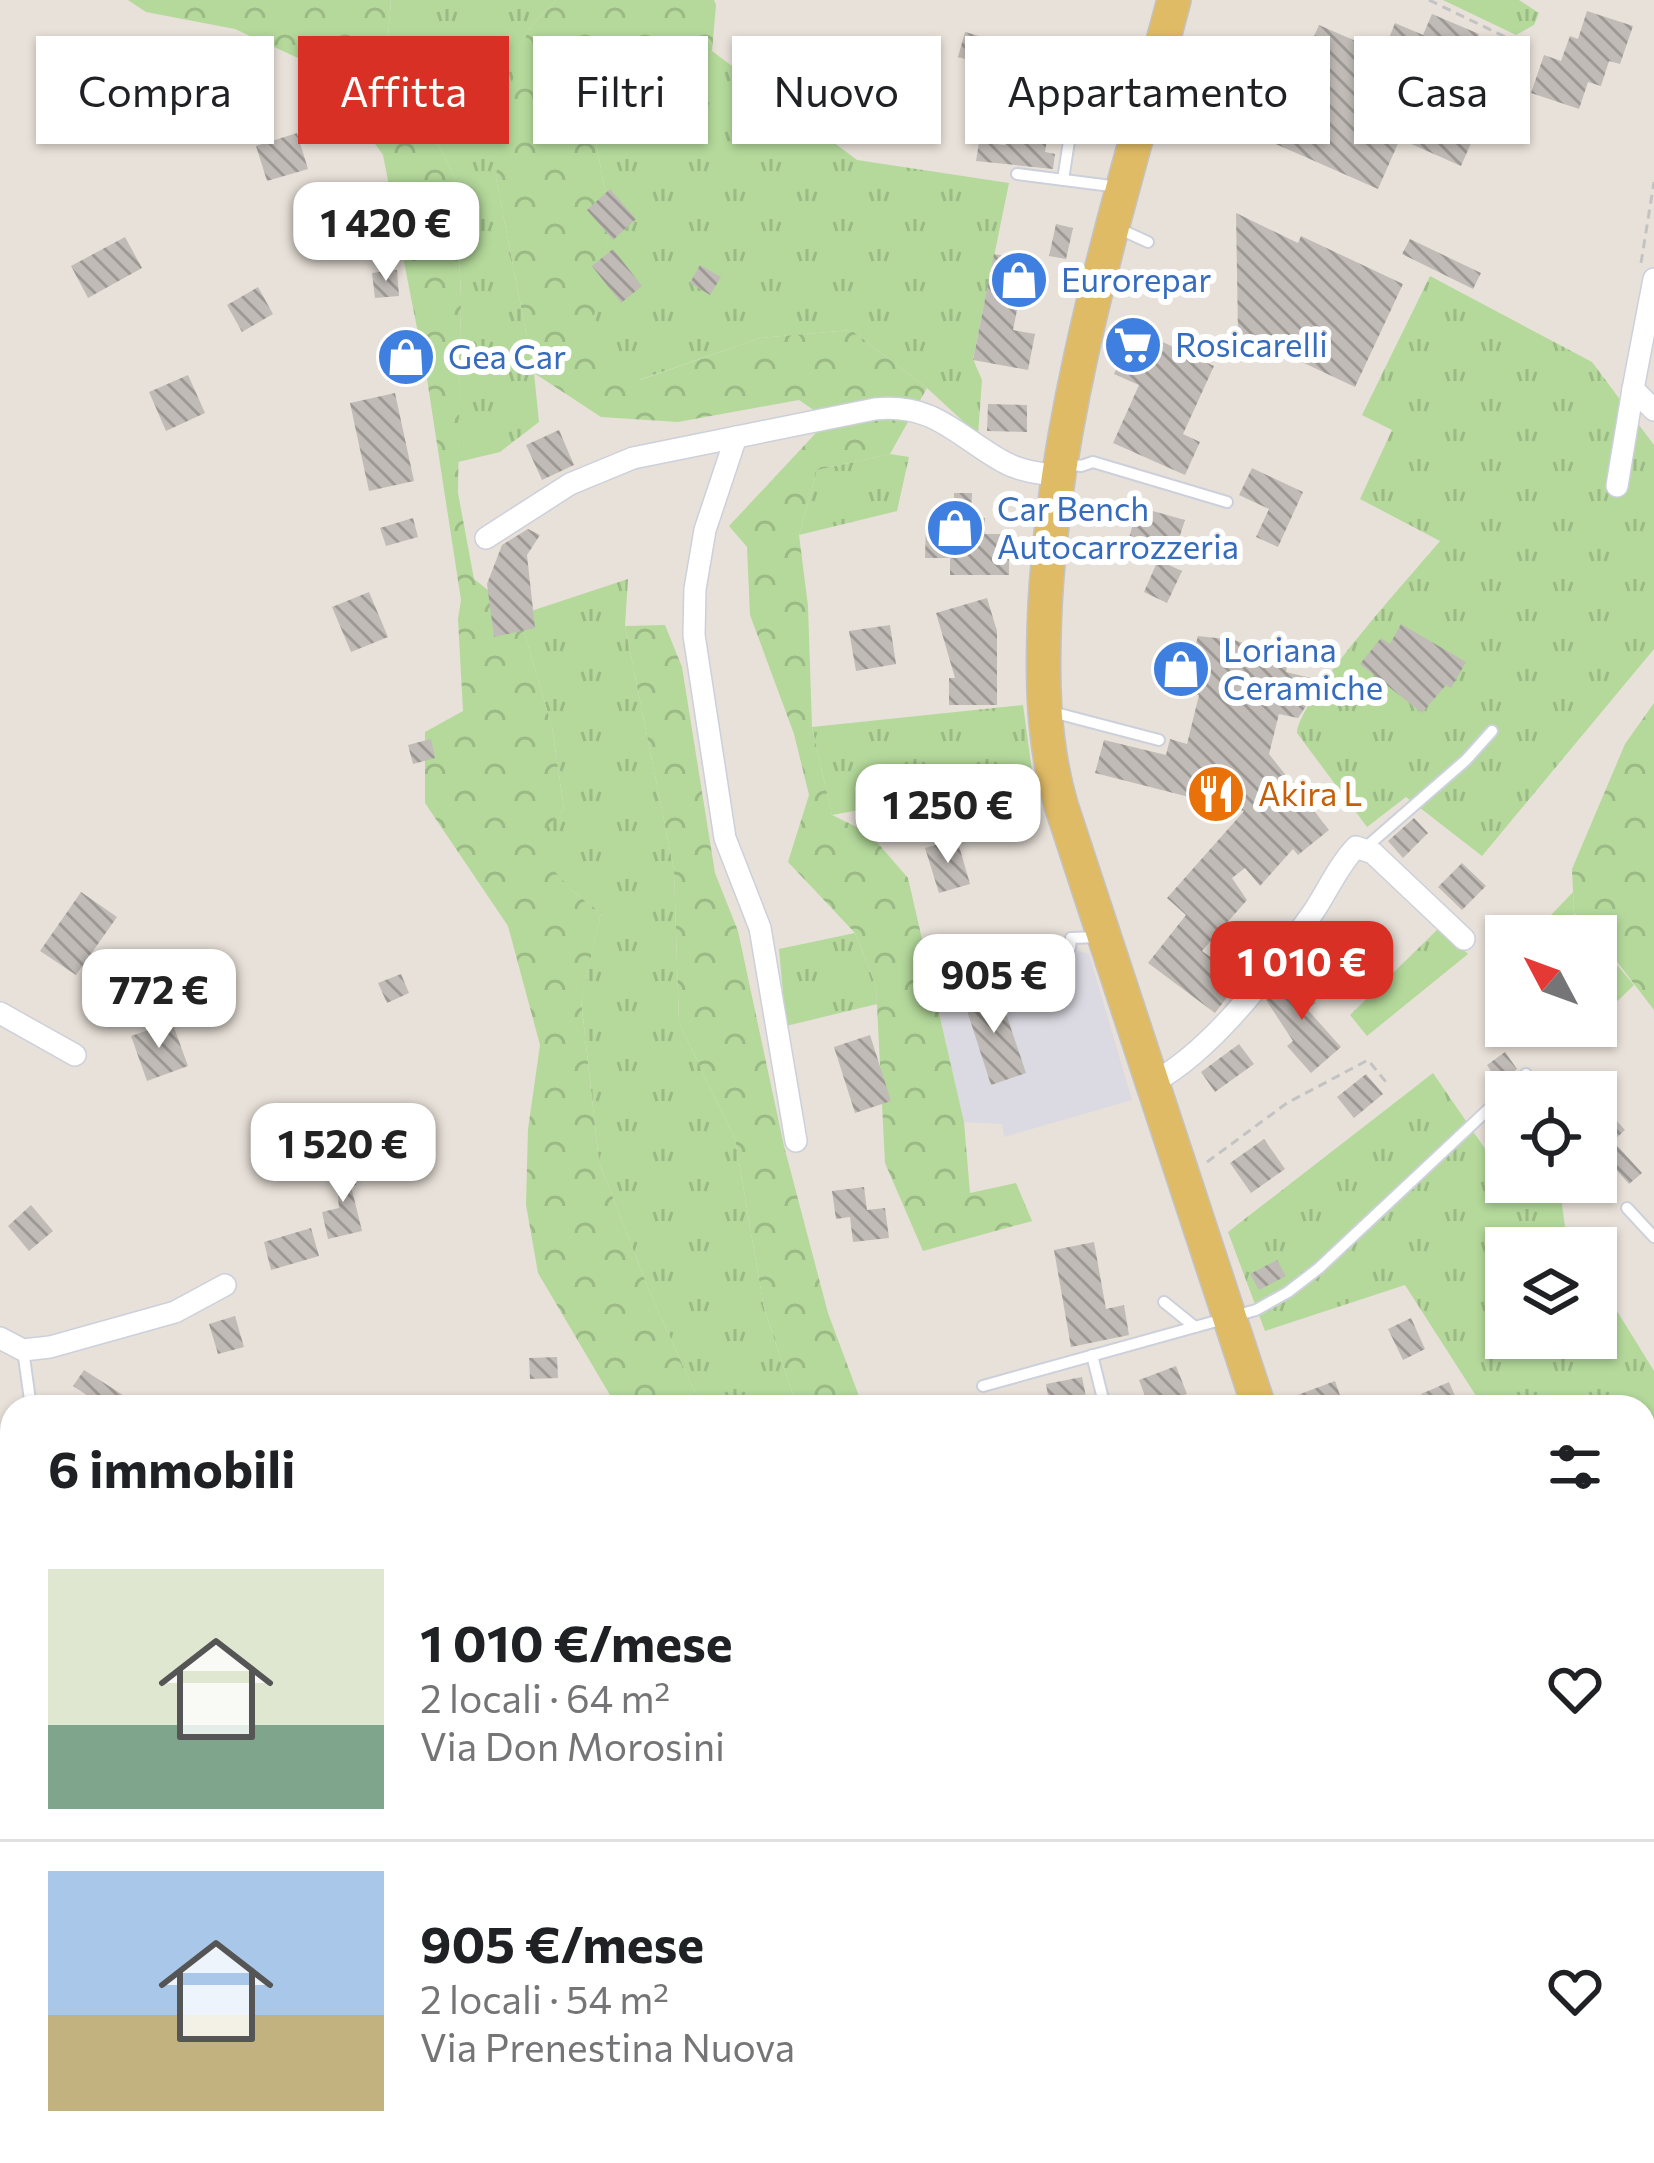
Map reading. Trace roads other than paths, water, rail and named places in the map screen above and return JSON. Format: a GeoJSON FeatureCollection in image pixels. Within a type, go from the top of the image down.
{"type":"FeatureCollection","features":[{"type":"Feature","properties":{"kind":"main road"},"geometry":{"type":"LineString","coordinates":[[1164,36],[1174,0]]}},
{"type":"Feature","properties":{"kind":"main road"},"geometry":{"type":"LineString","coordinates":[[1133,144],[1096,285],[1058,469],[1047,568],[1044,710],[1082,941],[1152,1083],[1255,1395]]}},
{"type":"Feature","properties":{"kind":"street"},"geometry":{"type":"LineString","coordinates":[[1617,486],[1654,279]]}},
{"type":"Feature","properties":{"kind":"street"},"geometry":{"type":"LineString","coordinates":[[1633,389],[1654,410]]}},
{"type":"Feature","properties":{"kind":"street"},"geometry":{"type":"LineString","coordinates":[[486,538],[533,505],[606,467],[667,448],[865,411],[902,408],[939,419],[1006,464],[1058,469]]}},
{"type":"Feature","properties":{"kind":"street"},"geometry":{"type":"LineString","coordinates":[[736,436],[705,530],[695,589],[694,635],[725,838],[760,928],[796,1141]]}},
{"type":"Feature","properties":{"kind":"street"},"geometry":{"type":"LineString","coordinates":[[1152,1083],[1208,1045],[1314,911],[1356,848],[1365,848],[1464,939]]}},
{"type":"Feature","properties":{"kind":"street"},"geometry":{"type":"LineString","coordinates":[[0,1013],[75,1055]]}},
{"type":"Feature","properties":{"kind":"street"},"geometry":{"type":"LineString","coordinates":[[0,1338],[23,1350],[130,1327],[175,1312],[225,1285]]}},
{"type":"Feature","properties":{"kind":"lane"},"geometry":{"type":"LineString","coordinates":[[1063,180],[1069,144]]}},
{"type":"Feature","properties":{"kind":"lane"},"geometry":{"type":"LineString","coordinates":[[1017,173],[1122,188]]}},
{"type":"Feature","properties":{"kind":"lane"},"geometry":{"type":"LineString","coordinates":[[1112,226],[1148,242]]}},
{"type":"Feature","properties":{"kind":"lane"},"geometry":{"type":"LineString","coordinates":[[1058,469],[1093,462],[1227,502]]}},
{"type":"Feature","properties":{"kind":"lane"},"geometry":{"type":"LineString","coordinates":[[1044,710],[1159,740]]}},
{"type":"Feature","properties":{"kind":"lane"},"geometry":{"type":"LineString","coordinates":[[1365,848],[1466,760],[1492,731]]}},
{"type":"Feature","properties":{"kind":"lane"},"geometry":{"type":"LineString","coordinates":[[1066,925],[1082,941]]}},
{"type":"Feature","properties":{"kind":"lane"},"geometry":{"type":"LineString","coordinates":[[983,1385],[1256,1310],[1319,1268],[1485,1112]]}},
{"type":"Feature","properties":{"kind":"lane"},"geometry":{"type":"LineString","coordinates":[[1627,1208],[1654,1237]]}},
{"type":"Feature","properties":{"kind":"lane"},"geometry":{"type":"LineString","coordinates":[[1164,1302],[1195,1327]]}},
{"type":"Feature","properties":{"kind":"lane"},"geometry":{"type":"LineString","coordinates":[[23,1350],[29,1395]]}},
{"type":"Feature","properties":{"kind":"lane"},"geometry":{"type":"LineString","coordinates":[[1092,1355],[1102,1395]]}},
{"type":"Feature","properties":{"kind":"place","name":"Eurorepar"},"geometry":{"type":"Point","coordinates":[1019,280]}},
{"type":"Feature","properties":{"kind":"place","name":"Rosicarelli"},"geometry":{"type":"Point","coordinates":[1133,345]}},
{"type":"Feature","properties":{"kind":"place","name":"Gea Car"},"geometry":{"type":"Point","coordinates":[406,357]}},
{"type":"Feature","properties":{"kind":"place","name":"Car Bench Autocarrozzeria"},"geometry":{"type":"Point","coordinates":[955,528]}},
{"type":"Feature","properties":{"kind":"place","name":"Loriana Ceramiche"},"geometry":{"type":"Point","coordinates":[1181,669]}},
{"type":"Feature","properties":{"kind":"place","name":"Akira L"},"geometry":{"type":"Point","coordinates":[1216,794]}}]}
